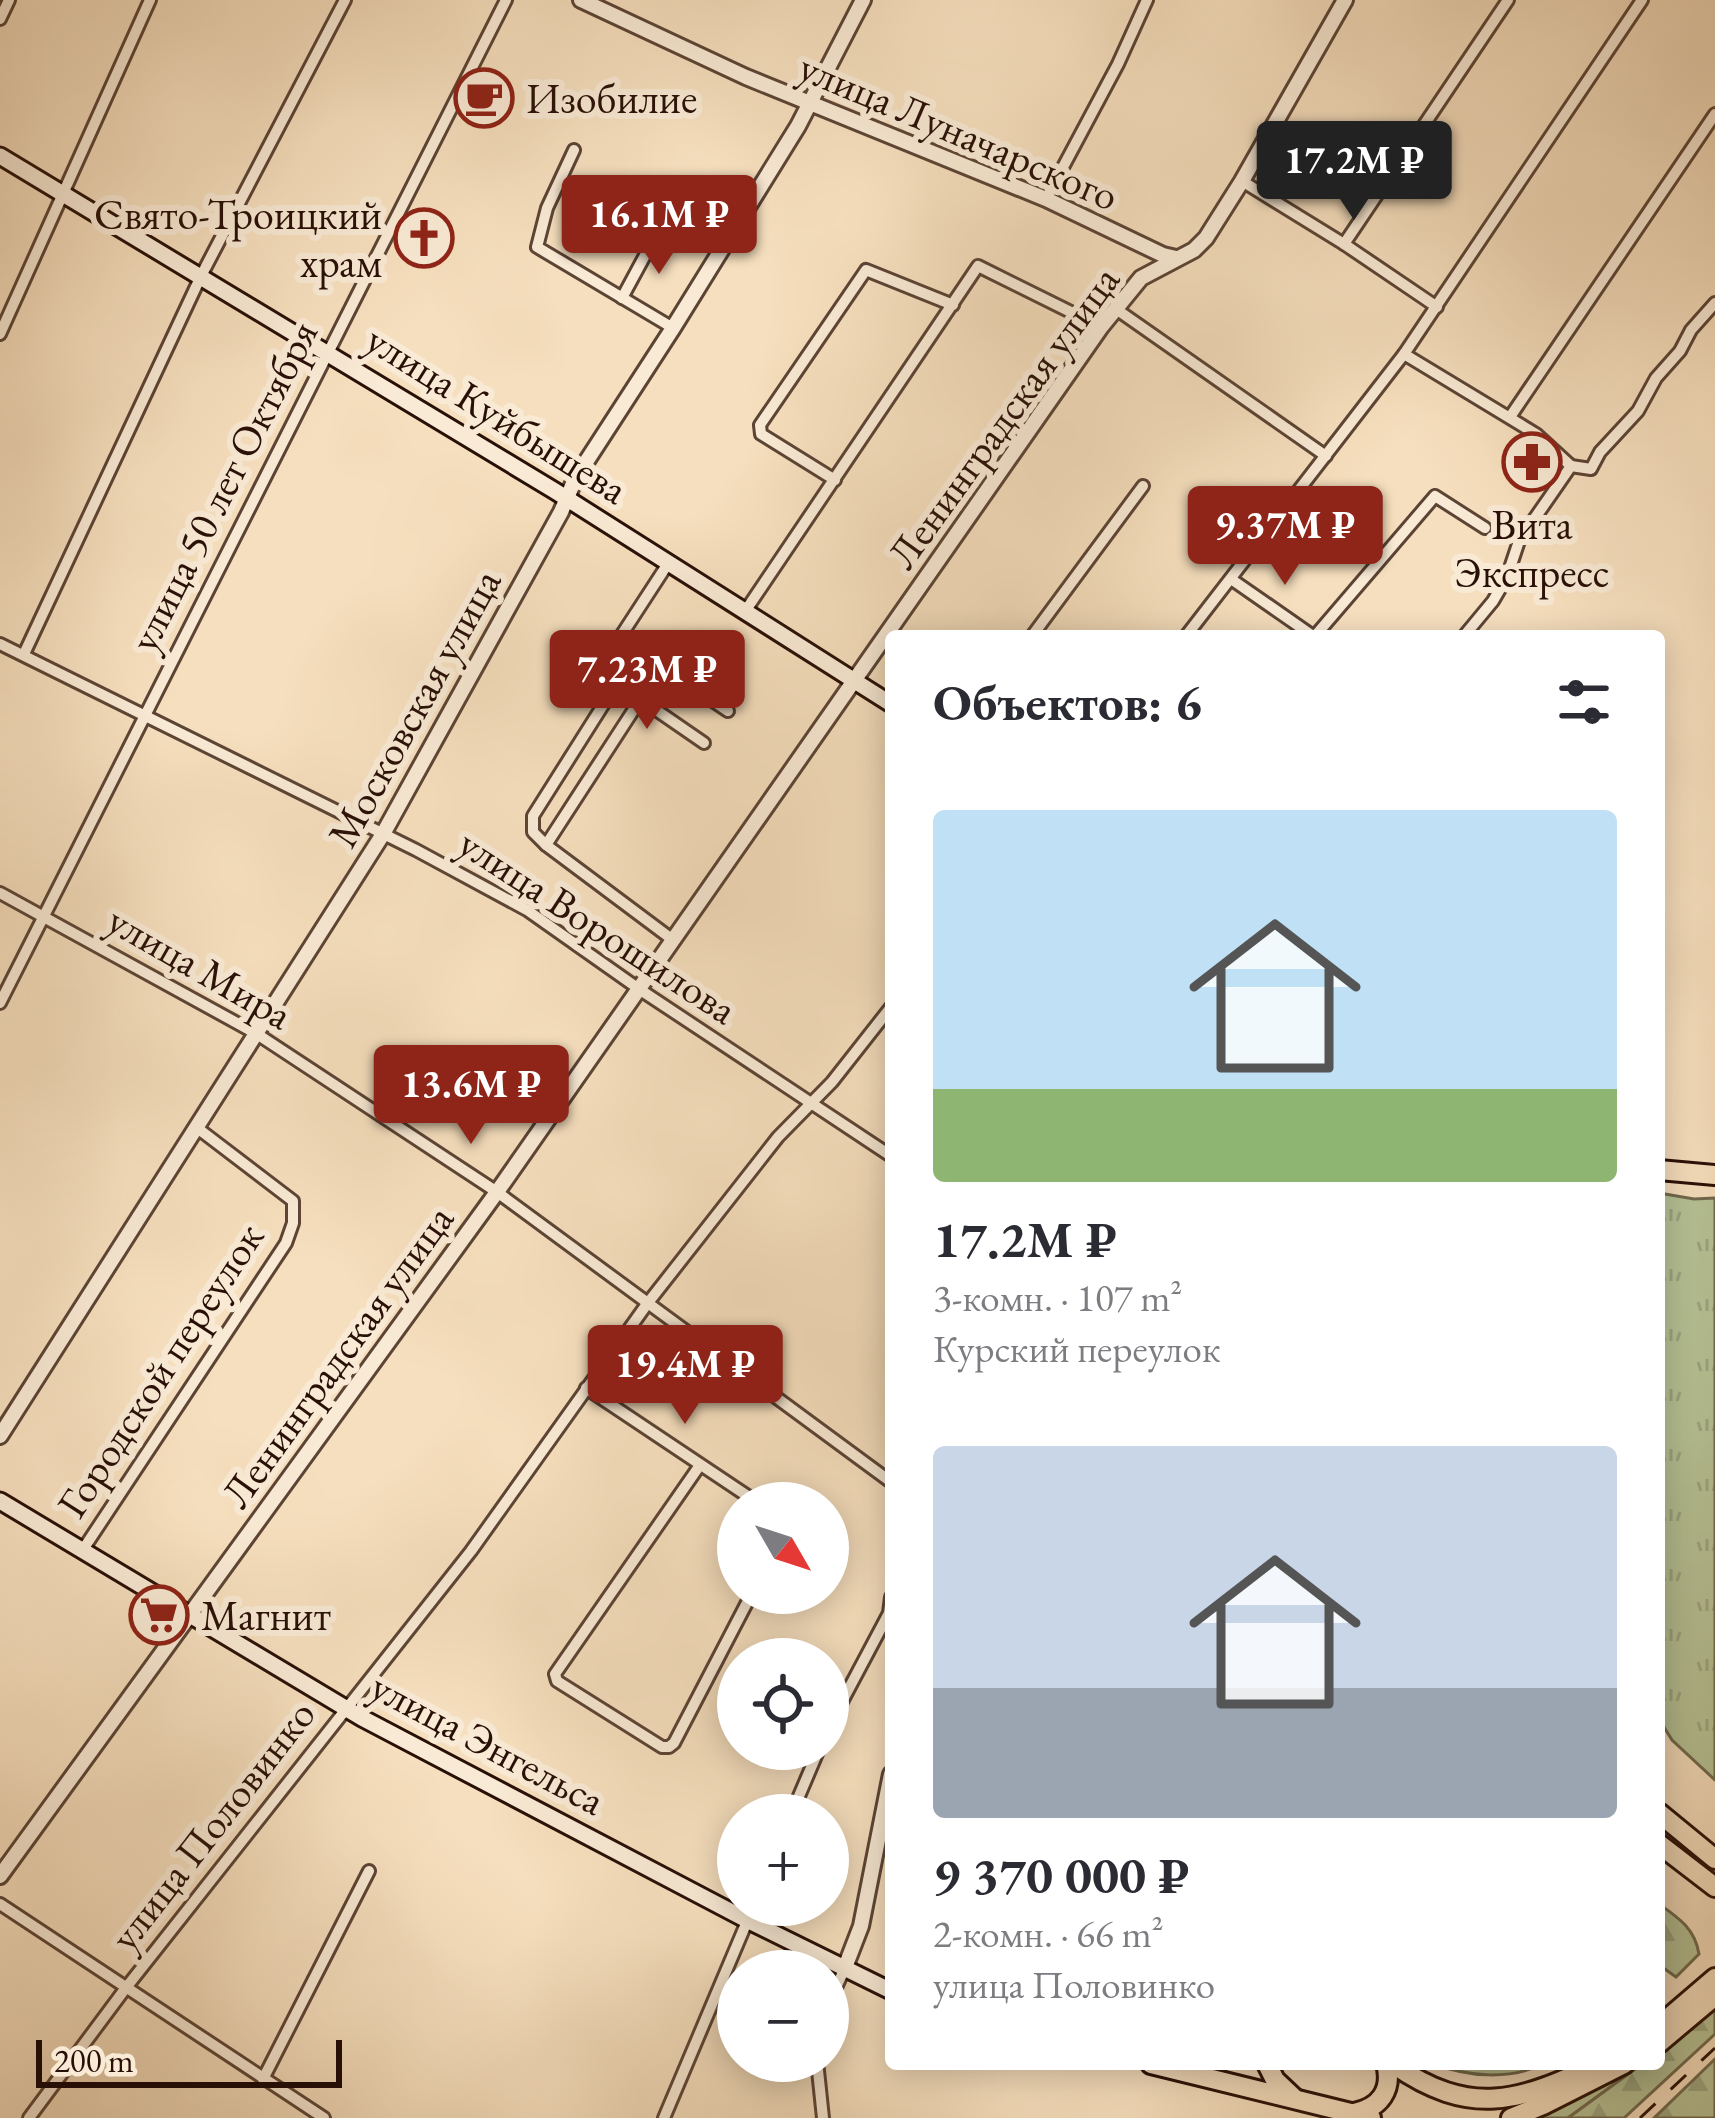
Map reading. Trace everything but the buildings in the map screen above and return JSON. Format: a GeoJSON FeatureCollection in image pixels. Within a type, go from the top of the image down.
{"type":"FeatureCollection","features":[{"type":"Feature","properties":{"kind":"highway"},"geometry":{"type":"LineString","coordinates":[[1665,1171],[1715,1175]]}},
{"type":"Feature","properties":{"kind":"highway"},"geometry":{"type":"LineString","coordinates":[[1665,1818],[1715,1859]]}},
{"type":"Feature","properties":{"kind":"highway"},"geometry":{"type":"LineString","coordinates":[[1665,1848],[1715,1886]]}},
{"type":"Feature","properties":{"kind":"highway"},"geometry":{"type":"LineString","coordinates":[[1665,2021],[1715,1978]]}},
{"type":"Feature","properties":{"kind":"highway"},"geometry":{"type":"LineString","coordinates":[[1665,2038],[1715,1996]]}},
{"type":"Feature","properties":{"kind":"highway"},"geometry":{"type":"LineString","coordinates":[[1175,2070],[1362,2116],[1382,2098],[1390,2070]]}},
{"type":"Feature","properties":{"kind":"highway"},"geometry":{"type":"LineString","coordinates":[[1270,2070],[1296,2100]]}},
{"type":"Feature","properties":{"kind":"highway"},"geometry":{"type":"LineString","coordinates":[[1400,2070],[1427,2086],[1473,2099],[1517,2097],[1585,2070]]}},
{"type":"Feature","properties":{"kind":"highway"},"geometry":{"type":"LineString","coordinates":[[1511,2118],[1612,2070]]}},
{"type":"Feature","properties":{"kind":"main road","name":"улица Куйбышева"},"geometry":{"type":"LineString","coordinates":[[0,156],[327,351],[885,700]]}},
{"type":"Feature","properties":{"kind":"main road","name":"улица Энгельса"},"geometry":{"type":"LineString","coordinates":[[0,1501],[346,1708],[717,1896]]}},
{"type":"Feature","properties":{"kind":"main road","name":"улица Энгельса"},"geometry":{"type":"LineString","coordinates":[[771,1926],[811,1950]]}},
{"type":"Feature","properties":{"kind":"main road","name":"улица Энгельса"},"geometry":{"type":"LineString","coordinates":[[849,1972],[885,1988]]}},
{"type":"Feature","properties":{"kind":"street"},"geometry":{"type":"LineString","coordinates":[[0,19],[9,0]]}},
{"type":"Feature","properties":{"kind":"street"},"geometry":{"type":"LineString","coordinates":[[0,334],[150,0]]}},
{"type":"Feature","properties":{"kind":"street"},"geometry":{"type":"LineString","coordinates":[[24,654],[201,276],[346,0]]}},
{"type":"Feature","properties":{"kind":"street","name":"улица 50 лет Октября"},"geometry":{"type":"LineString","coordinates":[[0,1003],[506,0]]}},
{"type":"Feature","properties":{"kind":"street","name":"улица Луначарского"},"geometry":{"type":"LineString","coordinates":[[581,0],[746,77],[1046,199],[1163,255],[1181,257]]}},
{"type":"Feature","properties":{"kind":"street","name":"Московская улица"},"geometry":{"type":"LineString","coordinates":[[0,1436],[383,835],[565,498],[798,126],[863,0]]}},
{"type":"Feature","properties":{"kind":"street"},"geometry":{"type":"LineString","coordinates":[[1046,199],[1147,0]]}},
{"type":"Feature","properties":{"kind":"street","name":"Ленинградская улица"},"geometry":{"type":"LineString","coordinates":[[891,630],[1132,287],[1206,238],[1345,0]]}},
{"type":"Feature","properties":{"kind":"street"},"geometry":{"type":"LineString","coordinates":[[1343,244],[1508,0]]}},
{"type":"Feature","properties":{"kind":"street"},"geometry":{"type":"LineString","coordinates":[[1191,630],[1437,308],[1642,0]]}},
{"type":"Feature","properties":{"kind":"street"},"geometry":{"type":"LineString","coordinates":[[1510,417],[1715,114]]}},
{"type":"Feature","properties":{"kind":"street"},"geometry":{"type":"LineString","coordinates":[[574,151],[547,208],[537,248],[673,328]]}},
{"type":"Feature","properties":{"kind":"street"},"geometry":{"type":"LineString","coordinates":[[1242,181],[1437,308]]}},
{"type":"Feature","properties":{"kind":"street"},"geometry":{"type":"LineString","coordinates":[[1114,231],[1138,258],[1132,287]]}},
{"type":"Feature","properties":{"kind":"street"},"geometry":{"type":"LineString","coordinates":[[622,298],[656,235]]}},
{"type":"Feature","properties":{"kind":"street"},"geometry":{"type":"LineString","coordinates":[[746,610],[978,266],[1101,327]]}},
{"type":"Feature","properties":{"kind":"street"},"geometry":{"type":"LineString","coordinates":[[836,480],[761,434],[760,425],[866,270],[952,305]]}},
{"type":"Feature","properties":{"kind":"street"},"geometry":{"type":"LineString","coordinates":[[1404,354],[1536,434],[1570,466],[1592,469],[1600,452],[1638,411],[1690,329],[1715,303]]}},
{"type":"Feature","properties":{"kind":"street"},"geometry":{"type":"LineString","coordinates":[[1116,309],[1326,456]]}},
{"type":"Feature","properties":{"kind":"street"},"geometry":{"type":"LineString","coordinates":[[1469,630],[1493,601],[1519,541],[1570,466]]}},
{"type":"Feature","properties":{"kind":"street"},"geometry":{"type":"LineString","coordinates":[[1036,630],[1143,486]]}},
{"type":"Feature","properties":{"kind":"street"},"geometry":{"type":"LineString","coordinates":[[1319,630],[1435,496],[1485,529]]}},
{"type":"Feature","properties":{"kind":"street"},"geometry":{"type":"LineString","coordinates":[[669,562],[602,665],[617,683],[704,743]]}},
{"type":"Feature","properties":{"kind":"street"},"geometry":{"type":"LineString","coordinates":[[1231,579],[1305,630]]}},
{"type":"Feature","properties":{"kind":"street"},"geometry":{"type":"LineString","coordinates":[[620,638],[728,711]]}},
{"type":"Feature","properties":{"kind":"street","name":"Ленинградская улица"},"geometry":{"type":"LineString","coordinates":[[0,1876],[355,1391],[885,638]]}},
{"type":"Feature","properties":{"kind":"street","name":"улица Ворошилова"},"geometry":{"type":"LineString","coordinates":[[0,644],[527,910],[885,1152]]}},
{"type":"Feature","properties":{"kind":"street"},"geometry":{"type":"LineString","coordinates":[[617,683],[533,816],[532,832],[673,940]]}},
{"type":"Feature","properties":{"kind":"street"},"geometry":{"type":"LineString","coordinates":[[546,845],[640,700]]}},
{"type":"Feature","properties":{"kind":"street","name":"улица Мира"},"geometry":{"type":"LineString","coordinates":[[0,893],[257,1034],[497,1192],[885,1477]]}},
{"type":"Feature","properties":{"kind":"street","name":"улица Половинко"},"geometry":{"type":"LineString","coordinates":[[29,2118],[125,1988],[471,1551],[647,1304],[778,1136],[832,1082],[885,1015]]}},
{"type":"Feature","properties":{"kind":"street","name":"Городской переулок"},"geometry":{"type":"LineString","coordinates":[[82,1551],[286,1244],[293,1223],[292,1201],[196,1127]]}},
{"type":"Feature","properties":{"kind":"street"},"geometry":{"type":"LineString","coordinates":[[586,1388],[726,1482]]}},
{"type":"Feature","properties":{"kind":"street"},"geometry":{"type":"LineString","coordinates":[[700,1465],[555,1675],[557,1681],[669,1748],[741,1614]]}},
{"type":"Feature","properties":{"kind":"street"},"geometry":{"type":"LineString","coordinates":[[849,1688],[885,1620]]}},
{"type":"Feature","properties":{"kind":"street"},"geometry":{"type":"LineString","coordinates":[[849,1957],[861,1926],[885,1804]]}},
{"type":"Feature","properties":{"kind":"street"},"geometry":{"type":"LineString","coordinates":[[263,2079],[370,1871]]}},
{"type":"Feature","properties":{"kind":"street"},"geometry":{"type":"LineString","coordinates":[[0,1904],[324,2118]]}},
{"type":"Feature","properties":{"kind":"street"},"geometry":{"type":"LineString","coordinates":[[664,2118],[745,1926]]}},
{"type":"Feature","properties":{"kind":"street"},"geometry":{"type":"LineString","coordinates":[[819,2082],[823,2118]]}},
{"type":"Feature","properties":{"kind":"green space"},"geometry":{"type":"Polygon","coordinates":[[[1665,1194],[1715,1198],[1715,1780],[1665,1729],[1665,1194]]]}},
{"type":"Feature","properties":{"kind":"green space"},"geometry":{"type":"Polygon","coordinates":[[[1665,1908],[1690,1931],[1699,1954],[1676,1977],[1665,1969],[1665,1908]]]}},
{"type":"Feature","properties":{"kind":"green space"},"geometry":{"type":"Polygon","coordinates":[[[1715,2004],[1715,2034],[1624,2118],[1568,2118],[1634,2070],[1665,2070],[1665,2047],[1715,2004]]]}},
{"type":"Feature","properties":{"kind":"green space"},"geometry":{"type":"Polygon","coordinates":[[[1715,2059],[1715,2118],[1654,2118],[1715,2059]]]}},
{"type":"Feature","properties":{"kind":"green space"},"geometry":{"type":"Polygon","coordinates":[[[1454,2070],[1526,2070],[1489,2075],[1454,2070]]]}},
{"type":"Feature","properties":{"kind":"green space"},"geometry":{"type":"Polygon","coordinates":[[[1634,2070],[1568,2118],[1527,2118],[1634,2070]]]}},
{"type":"Feature","properties":{"kind":"railway"},"geometry":{"type":"LineString","coordinates":[[1640,2118],[1715,2048]]}},
{"type":"Feature","properties":{"kind":"place","name":"Изобилие"},"geometry":{"type":"Point","coordinates":[484,98]}},
{"type":"Feature","properties":{"kind":"place","name":"Свято-Троицкий храм"},"geometry":{"type":"Point","coordinates":[424,238]}},
{"type":"Feature","properties":{"kind":"place","name":"Вита Экспресс"},"geometry":{"type":"Point","coordinates":[1532,462]}},
{"type":"Feature","properties":{"kind":"place","name":"Магнит"},"geometry":{"type":"Point","coordinates":[159,1615]}}]}
